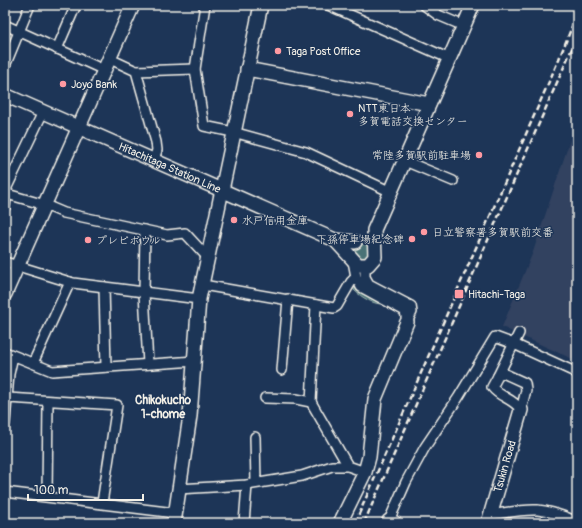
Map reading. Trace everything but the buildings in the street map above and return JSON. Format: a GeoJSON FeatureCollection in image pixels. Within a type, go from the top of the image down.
{"type":"FeatureCollection","features":[{"type":"Feature","properties":{"kind":"street"},"geometry":{"type":"LineString","coordinates":[[5,66],[30,5]]}},
{"type":"Feature","properties":{"kind":"street"},"geometry":{"type":"LineString","coordinates":[[57,49],[76,5]]}},
{"type":"Feature","properties":{"kind":"street"},"geometry":{"type":"LineString","coordinates":[[5,294],[133,5]]}},
{"type":"Feature","properties":{"kind":"street"},"geometry":{"type":"LineString","coordinates":[[205,5],[195,69],[204,126],[233,132],[306,152],[391,192]]}},
{"type":"Feature","properties":{"kind":"street"},"geometry":{"type":"LineString","coordinates":[[5,492],[102,503],[174,518],[190,416],[199,299],[209,259],[233,132],[261,5]]}},
{"type":"Feature","properties":{"kind":"street"},"geometry":{"type":"LineString","coordinates":[[328,5],[343,8],[450,59]]}},
{"type":"Feature","properties":{"kind":"street"},"geometry":{"type":"LineString","coordinates":[[424,5],[438,15],[464,26]]}},
{"type":"Feature","properties":{"kind":"street"},"geometry":{"type":"LineString","coordinates":[[335,240],[356,261],[372,261],[375,257],[374,230],[473,5]]}},
{"type":"Feature","properties":{"kind":"street"},"geometry":{"type":"LineString","coordinates":[[5,25],[57,49],[106,64],[136,71],[195,69]]}},
{"type":"Feature","properties":{"kind":"street"},"geometry":{"type":"LineString","coordinates":[[247,69],[430,104]]}},
{"type":"Feature","properties":{"kind":"street"},"geometry":{"type":"LineString","coordinates":[[136,71],[156,142],[157,150],[154,160]]}},
{"type":"Feature","properties":{"kind":"street","name":"Hitachitaga Station Line"},"geometry":{"type":"LineString","coordinates":[[5,95],[335,240]]}},
{"type":"Feature","properties":{"kind":"street"},"geometry":{"type":"LineString","coordinates":[[5,208],[7,188],[43,112]]}},
{"type":"Feature","properties":{"kind":"street"},"geometry":{"type":"LineString","coordinates":[[405,161],[453,181]]}},
{"type":"Feature","properties":{"kind":"street"},"geometry":{"type":"LineString","coordinates":[[7,188],[64,213],[167,235],[184,233],[209,259]]}},
{"type":"Feature","properties":{"kind":"street"},"geometry":{"type":"LineString","coordinates":[[145,230],[144,293],[148,364]]}},
{"type":"Feature","properties":{"kind":"street"},"geometry":{"type":"LineString","coordinates":[[340,523],[365,472],[369,457],[375,399],[412,312],[411,306],[369,284],[350,249],[374,230]]}},
{"type":"Feature","properties":{"kind":"street"},"geometry":{"type":"LineString","coordinates":[[335,240],[357,242],[368,241],[375,249]]}},
{"type":"Feature","properties":{"kind":"street"},"geometry":{"type":"LineString","coordinates":[[356,261],[356,277],[361,287],[405,311],[407,322]]}},
{"type":"Feature","properties":{"kind":"street"},"geometry":{"type":"LineString","coordinates":[[5,262],[17,267],[70,282],[144,293],[199,299]]}},
{"type":"Feature","properties":{"kind":"street"},"geometry":{"type":"LineString","coordinates":[[203,285],[334,308],[337,306],[351,282],[356,277]]}},
{"type":"Feature","properties":{"kind":"street"},"geometry":{"type":"LineString","coordinates":[[33,363],[70,282]]}},
{"type":"Feature","properties":{"kind":"street"},"geometry":{"type":"LineString","coordinates":[[104,287],[106,367]]}},
{"type":"Feature","properties":{"kind":"street"},"geometry":{"type":"LineString","coordinates":[[282,370],[288,299]]}},
{"type":"Feature","properties":{"kind":"street"},"geometry":{"type":"LineString","coordinates":[[316,305],[311,402],[348,466]]}},
{"type":"Feature","properties":{"kind":"street"},"geometry":{"type":"LineString","coordinates":[[519,333],[492,387],[496,392],[516,402],[521,410]]}},
{"type":"Feature","properties":{"kind":"street"},"geometry":{"type":"LineString","coordinates":[[391,522],[406,482],[425,447],[458,398],[494,337],[514,344],[577,373]]}},
{"type":"Feature","properties":{"kind":"street"},"geometry":{"type":"LineString","coordinates":[[5,423],[8,398],[9,354],[52,371],[195,361]]}},
{"type":"Feature","properties":{"kind":"street"},"geometry":{"type":"LineString","coordinates":[[498,376],[503,373],[525,382],[526,390],[521,410]]}},
{"type":"Feature","properties":{"kind":"street"},"geometry":{"type":"LineString","coordinates":[[8,398],[117,405],[102,503]]}},
{"type":"Feature","properties":{"kind":"street"},"geometry":{"type":"LineString","coordinates":[[265,398],[296,399],[311,402]]}},
{"type":"Feature","properties":{"kind":"street"},"geometry":{"type":"LineString","coordinates":[[47,496],[48,401]]}},
{"type":"Feature","properties":{"kind":"street","name":"Tsukin Road"},"geometry":{"type":"LineString","coordinates":[[489,519],[521,410]]}},
{"type":"Feature","properties":{"kind":"street"},"geometry":{"type":"LineString","coordinates":[[244,523],[251,484],[255,437]]}},
{"type":"Feature","properties":{"kind":"street"},"geometry":{"type":"LineString","coordinates":[[178,489],[251,484],[302,476],[332,466],[348,466],[365,472]]}},
{"type":"Feature","properties":{"kind":"street"},"geometry":{"type":"LineString","coordinates":[[489,519],[530,508],[545,509],[577,522]]}},
{"type":"Feature","properties":{"kind":"shaded area"},"geometry":{"type":"Polygon","coordinates":[[[577,119],[577,361],[502,327],[533,252],[577,119]]]}},
{"type":"Feature","properties":{"kind":"green space"},"geometry":{"type":"Polygon","coordinates":[[[364,244],[369,247],[371,253],[364,262],[354,253],[356,247],[364,244]]]}},
{"type":"Feature","properties":{"kind":"green space"},"geometry":{"type":"Polygon","coordinates":[[[354,285],[358,285],[362,293],[384,304],[372,302],[364,298],[354,290],[354,285]]]}},
{"type":"Feature","properties":{"kind":"railway"},"geometry":{"type":"LineString","coordinates":[[355,523],[559,59],[577,14]]}},
{"type":"Feature","properties":{"kind":"railway"},"geometry":{"type":"LineString","coordinates":[[364,523],[577,37]]}},
{"type":"Feature","properties":{"kind":"place","name":"Taga Post Office"},"geometry":{"type":"Point","coordinates":[278,51]}},
{"type":"Feature","properties":{"kind":"place","name":"Joyo Bank"},"geometry":{"type":"Point","coordinates":[63,84]}},
{"type":"Feature","properties":{"kind":"place","name":"NTT東日本 多賀電話交換センター"},"geometry":{"type":"Point","coordinates":[350,114]}},
{"type":"Feature","properties":{"kind":"place","name":"常陸多賀駅前駐車場"},"geometry":{"type":"Point","coordinates":[479,155]}},
{"type":"Feature","properties":{"kind":"place","name":"水戸信用金庫"},"geometry":{"type":"Point","coordinates":[234,220]}},
{"type":"Feature","properties":{"kind":"place","name":"日立警察署多賀駅前交番"},"geometry":{"type":"Point","coordinates":[424,232]}},
{"type":"Feature","properties":{"kind":"place","name":"下孫停車場紀念碑"},"geometry":{"type":"Point","coordinates":[412,239]}},
{"type":"Feature","properties":{"kind":"place","name":"プレビボウル"},"geometry":{"type":"Point","coordinates":[88,240]}},
{"type":"Feature","properties":{"kind":"place","name":"Hitachi-Taga"},"geometry":{"type":"Point","coordinates":[459,294]}},
{"type":"Feature","properties":{"kind":"district","name":"Chikokucho 1-chome"},"geometry":{"type":"Point","coordinates":[163,407]}}]}
